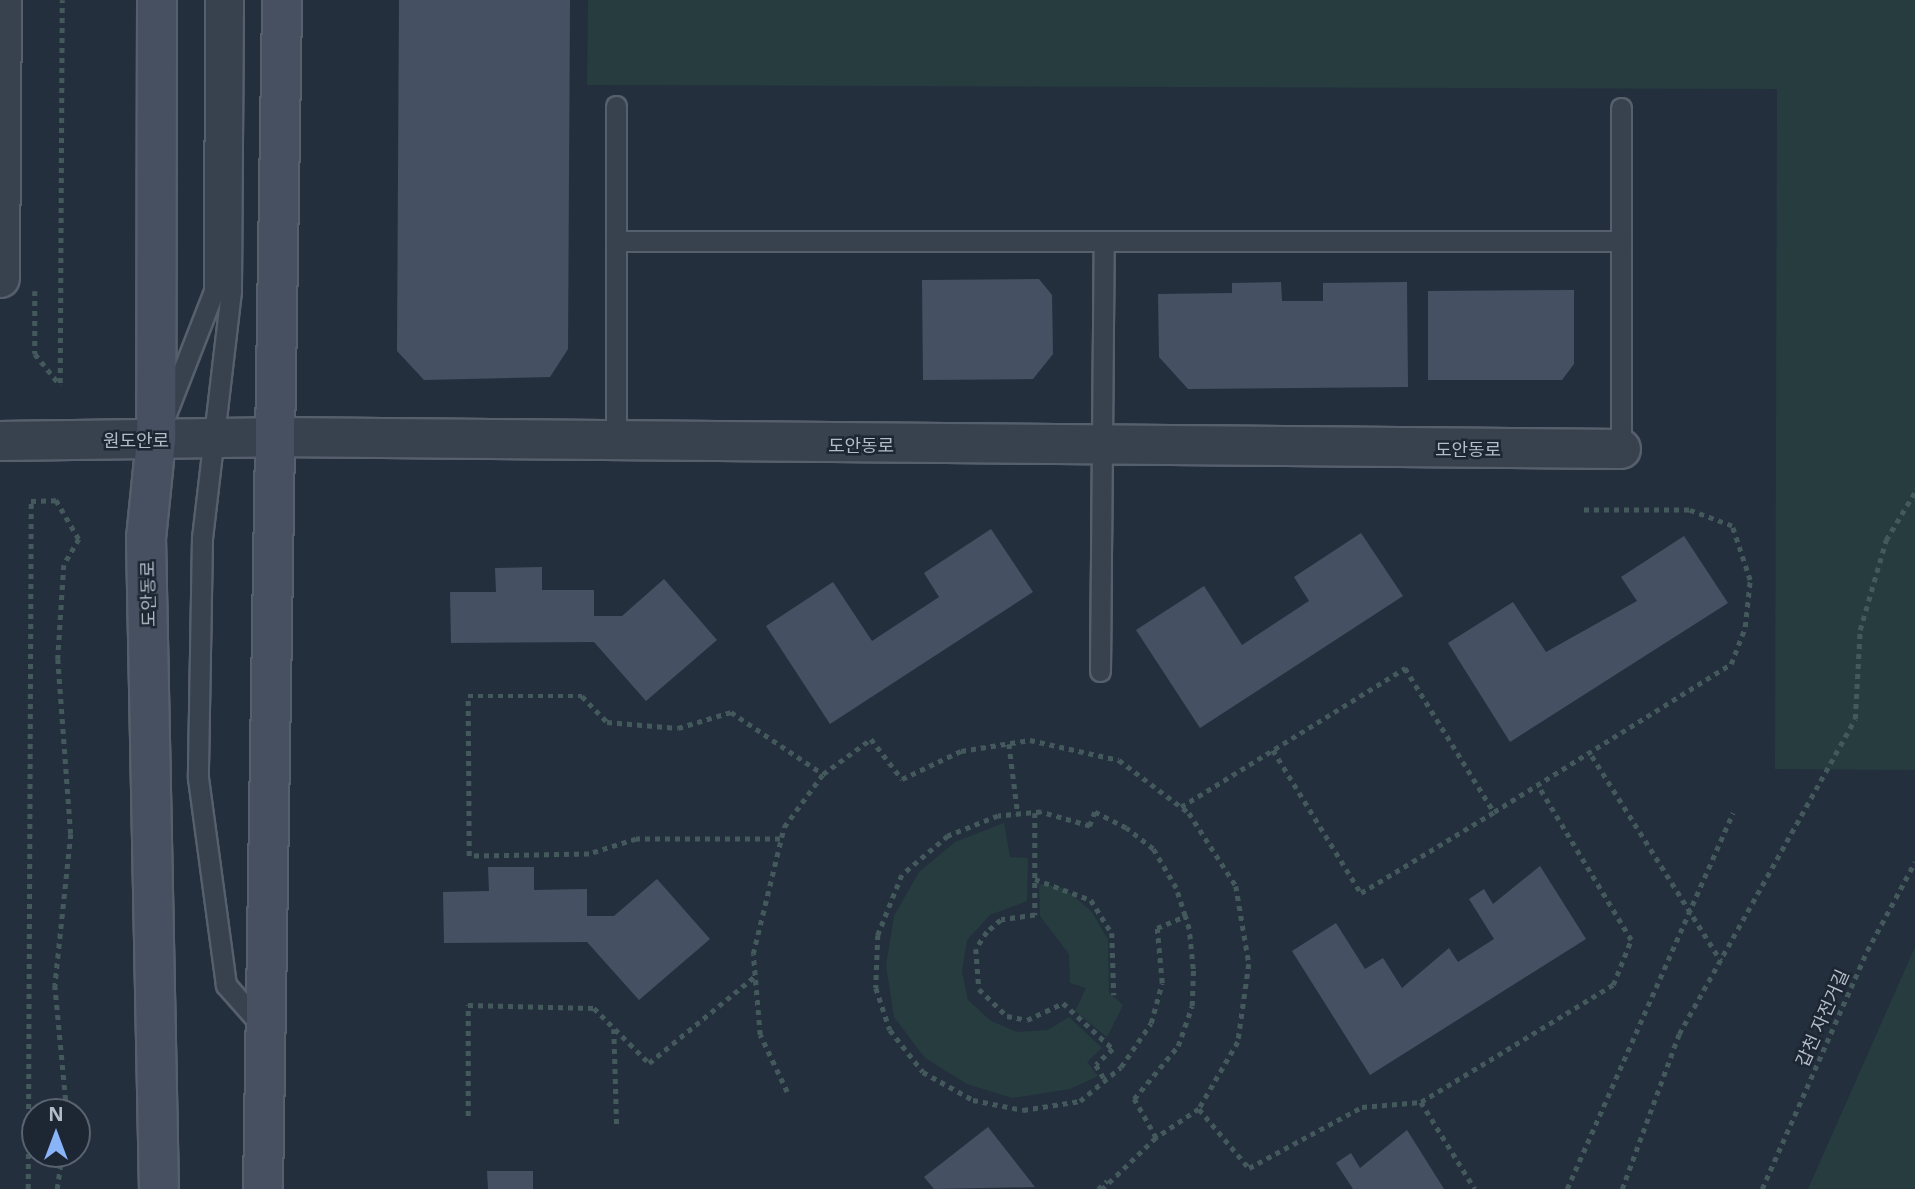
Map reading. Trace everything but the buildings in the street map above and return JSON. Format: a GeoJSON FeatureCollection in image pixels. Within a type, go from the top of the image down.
{"type":"FeatureCollection","features":[{"type":"Feature","properties":{"kind":"main road","name":"도안동로"},"geometry":{"type":"LineString","coordinates":[[157,0],[156,440],[146,538],[159,1189]]}},
{"type":"Feature","properties":{"kind":"main road"},"geometry":{"type":"LineString","coordinates":[[263,1189],[273,437],[282,290],[282,0]]}},
{"type":"Feature","properties":{"kind":"street"},"geometry":{"type":"LineString","coordinates":[[1,278],[2,0]]}},
{"type":"Feature","properties":{"kind":"street","name":"원도안로"},"geometry":{"type":"LineString","coordinates":[[0,441],[273,437]]}},
{"type":"Feature","properties":{"kind":"street","name":"도안동로"},"geometry":{"type":"LineString","coordinates":[[273,437],[616,444],[1621,449]]}},
{"type":"Feature","properties":{"kind":"lane"},"geometry":{"type":"LineString","coordinates":[[156,440],[214,291],[215,0]]}},
{"type":"Feature","properties":{"kind":"lane"},"geometry":{"type":"LineString","coordinates":[[233,0],[231,291],[201,565],[198,778],[226,985],[266,1031]]}},
{"type":"Feature","properties":{"kind":"lane"},"geometry":{"type":"LineString","coordinates":[[616,106],[616,444]]}},
{"type":"Feature","properties":{"kind":"lane","name":"도안동로"},"geometry":{"type":"LineString","coordinates":[[1621,108],[1621,449]]}},
{"type":"Feature","properties":{"kind":"lane"},"geometry":{"type":"LineString","coordinates":[[616,241],[1621,241]]}},
{"type":"Feature","properties":{"kind":"lane"},"geometry":{"type":"LineString","coordinates":[[1100,671],[1106,447],[1104,241]]}},
{"type":"Feature","properties":{"kind":"path"},"geometry":{"type":"LineString","coordinates":[[35,354],[60,385],[62,0]]}},
{"type":"Feature","properties":{"kind":"path"},"geometry":{"type":"LineString","coordinates":[[1622,1189],[1679,1034],[1855,719],[1860,630],[1886,540],[1915,492]]}},
{"type":"Feature","properties":{"kind":"path"},"geometry":{"type":"LineString","coordinates":[[28,1098],[31,501],[55,500],[79,539],[64,565],[58,659],[71,834],[55,985],[66,1098]]}},
{"type":"Feature","properties":{"kind":"path"},"geometry":{"type":"LineString","coordinates":[[1273,750],[1361,893],[1494,812],[1540,789],[1731,664],[1745,628],[1750,580],[1732,526],[1689,510],[1583,510]]}},
{"type":"Feature","properties":{"kind":"path"},"geometry":{"type":"LineString","coordinates":[[1181,807],[1405,668],[1494,812]]}},
{"type":"Feature","properties":{"kind":"path"},"geometry":{"type":"LineString","coordinates":[[780,839],[636,839],[589,853],[468,856],[468,696],[582,696],[607,722],[678,728],[731,712],[823,774]]}},
{"type":"Feature","properties":{"kind":"path"},"geometry":{"type":"LineString","coordinates":[[787,1092],[760,1035],[755,976],[765,886],[780,839],[823,774],[871,738],[902,779],[961,751],[1030,740],[1119,760],[1181,807],[1236,886],[1249,964],[1238,1042],[1199,1109],[1156,1138],[1101,1189]]}},
{"type":"Feature","properties":{"kind":"path"},"geometry":{"type":"LineString","coordinates":[[1009,744],[1018,814]]}},
{"type":"Feature","properties":{"kind":"path"},"geometry":{"type":"LineString","coordinates":[[1592,756],[1721,961]]}},
{"type":"Feature","properties":{"kind":"path"},"geometry":{"type":"LineString","coordinates":[[1199,1109],[1249,1168],[1362,1107],[1421,1102],[1613,985],[1630,940],[1540,789]]}},
{"type":"Feature","properties":{"kind":"path"},"geometry":{"type":"LineString","coordinates":[[1156,1138],[1134,1099],[1178,1046],[1192,1006],[1185,916],[1153,849],[1126,828],[1095,812],[1090,826],[1035,813],[1018,814],[948,836],[902,875],[878,936],[876,988],[890,1030],[923,1072],[973,1100],[1023,1110],[1080,1101],[1105,1080],[1151,1023],[1162,983],[1157,928],[1185,916]]}},
{"type":"Feature","properties":{"kind":"path"},"geometry":{"type":"LineString","coordinates":[[1035,813],[1035,915],[1001,920],[976,949],[979,989],[1007,1016],[1027,1020],[1063,1003],[1113,1049],[1096,1065],[1105,1080]]}},
{"type":"Feature","properties":{"kind":"path"},"geometry":{"type":"LineString","coordinates":[[1567,1189],[1688,907],[1733,813]]}},
{"type":"Feature","properties":{"kind":"path","name":"갑천 자전거길"},"geometry":{"type":"LineString","coordinates":[[1762,1189],[1867,951],[1915,862]]}},
{"type":"Feature","properties":{"kind":"path"},"geometry":{"type":"LineString","coordinates":[[1035,879],[1091,900],[1112,933],[1114,995]]}},
{"type":"Feature","properties":{"kind":"path"},"geometry":{"type":"LineString","coordinates":[[468,1116],[468,1005],[594,1007],[649,1063],[755,976]]}},
{"type":"Feature","properties":{"kind":"path"},"geometry":{"type":"LineString","coordinates":[[614,1028],[617,1128]]}},
{"type":"Feature","properties":{"kind":"path"},"geometry":{"type":"LineString","coordinates":[[1421,1102],[1475,1189]]}},
{"type":"Feature","properties":{"kind":"path"},"geometry":{"type":"LineString","coordinates":[[28,1168],[28,1189]]}},
{"type":"Feature","properties":{"kind":"path"},"geometry":{"type":"LineString","coordinates":[[57,1189],[59,1168]]}},
{"type":"Feature","properties":{"kind":"green space"},"geometry":{"type":"Polygon","coordinates":[[[588,0],[1915,0],[1915,770],[1775,769],[1777,89],[587,85],[588,0]]]}},
{"type":"Feature","properties":{"kind":"green space"},"geometry":{"type":"Polygon","coordinates":[[[1004,823],[1010,857],[1028,858],[1027,901],[990,915],[967,940],[962,971],[968,1000],[991,1021],[1017,1032],[1048,1030],[1069,1017],[1102,1048],[1087,1062],[1098,1076],[1070,1089],[1012,1098],[967,1084],[925,1058],[894,1017],[886,965],[894,916],[919,872],[955,842],[1004,823]]]}},
{"type":"Feature","properties":{"kind":"green space"},"geometry":{"type":"Polygon","coordinates":[[[1039,884],[1064,888],[1092,912],[1108,940],[1109,993],[1123,1005],[1107,1037],[1075,1011],[1086,988],[1070,983],[1069,954],[1040,916],[1039,884]]]}},
{"type":"Feature","properties":{"kind":"green space"},"geometry":{"type":"Polygon","coordinates":[[[1915,947],[1915,1189],[1808,1189],[1915,947]]]}}]}
